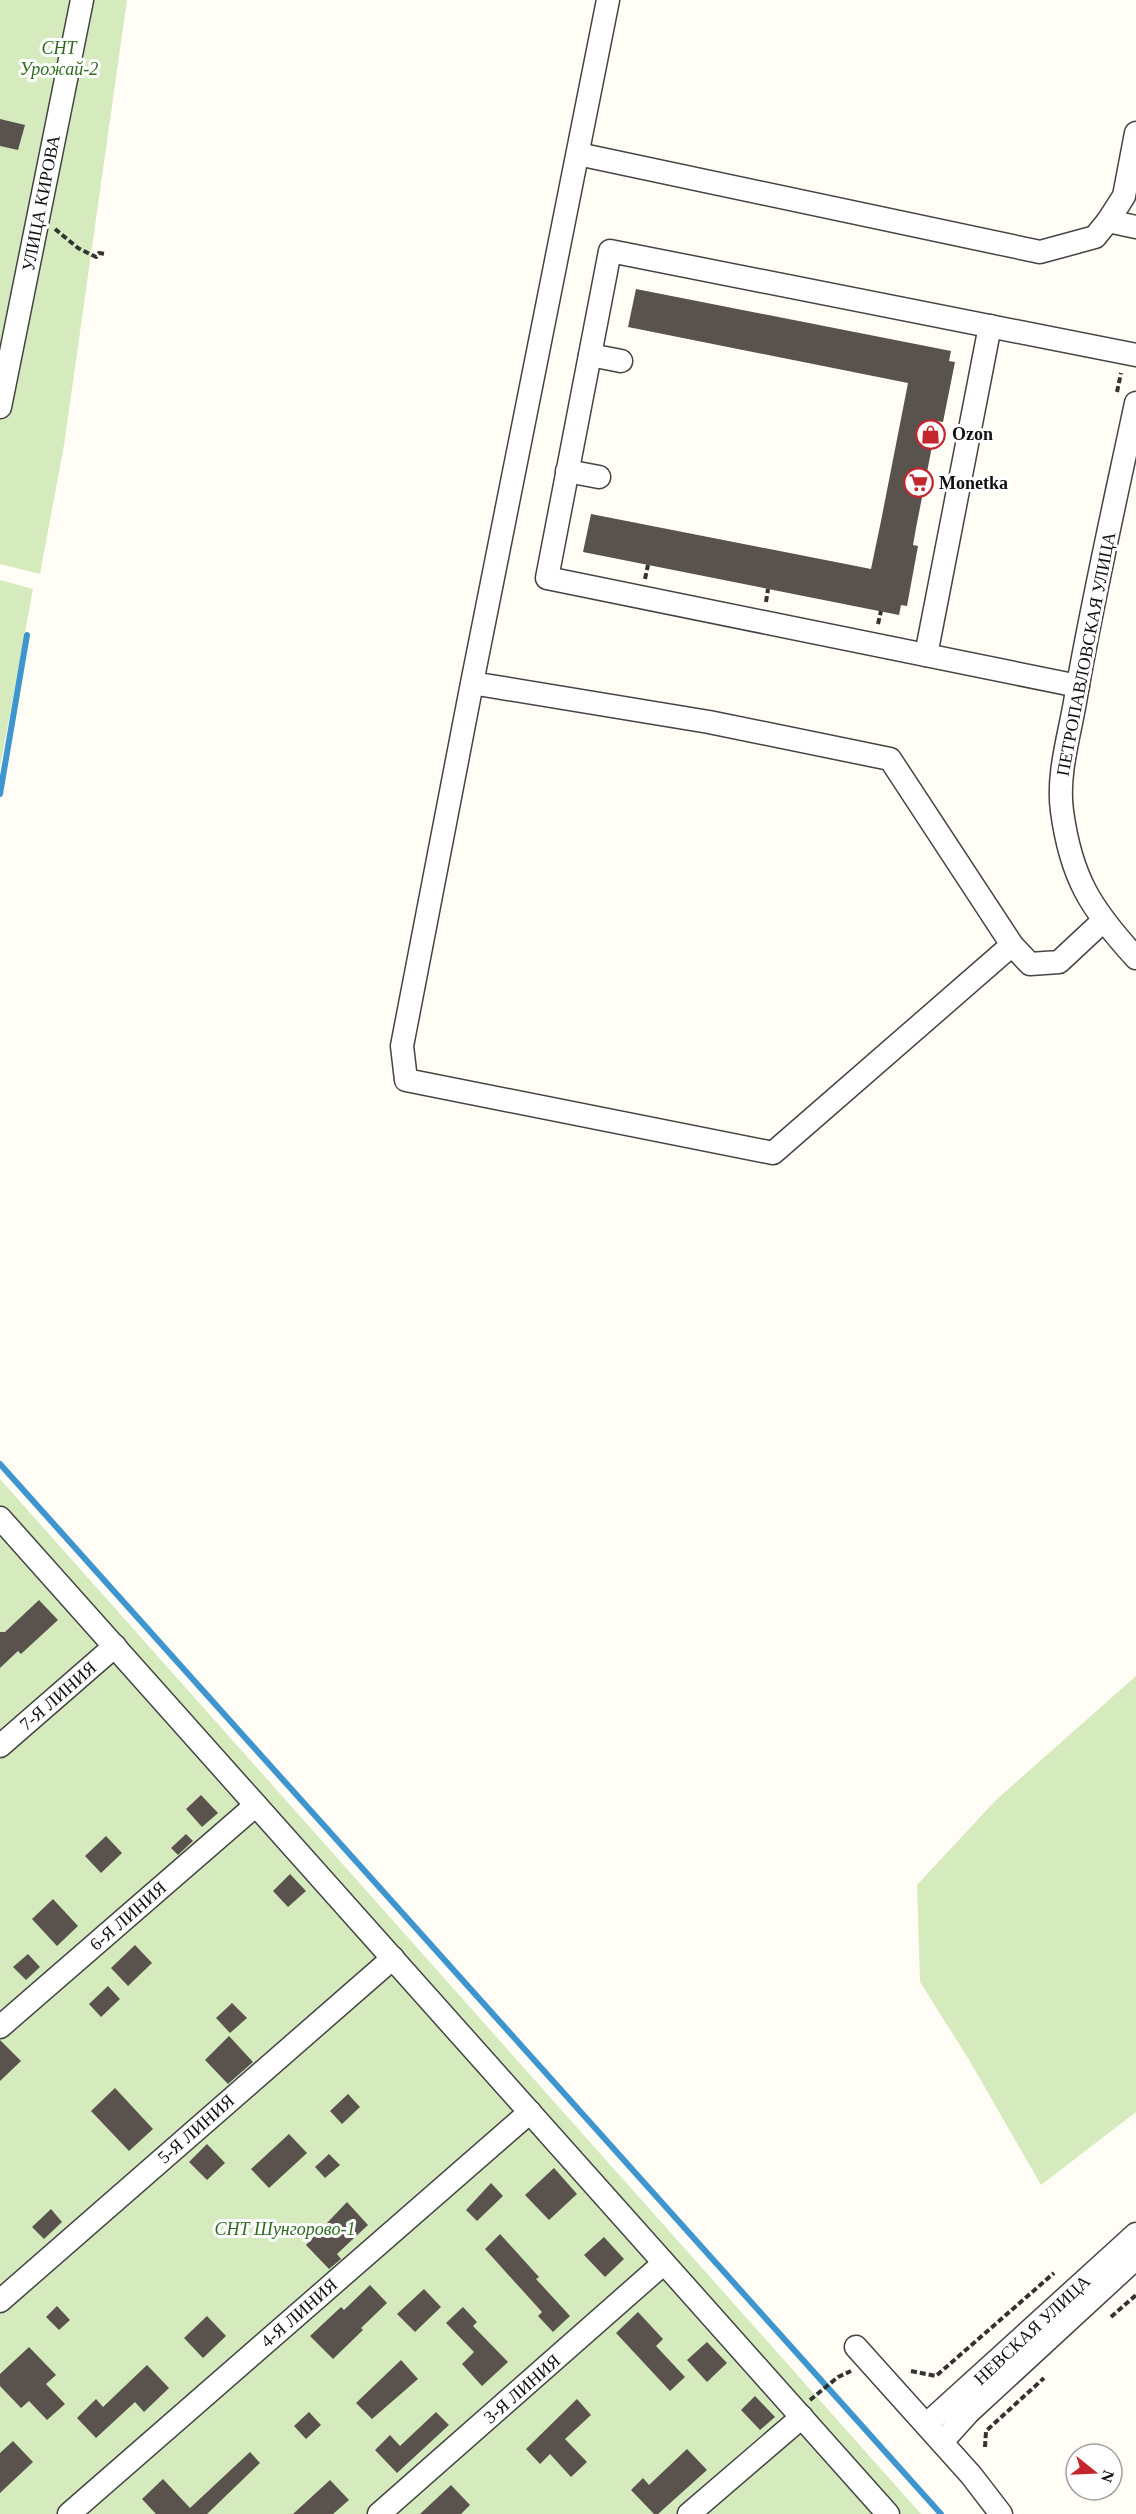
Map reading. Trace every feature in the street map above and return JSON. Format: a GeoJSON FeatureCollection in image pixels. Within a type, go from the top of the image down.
{"type":"FeatureCollection","features":[{"type":"Feature","properties":{"kind":"street","name":"УЛИЦА КИРОВА"},"geometry":{"type":"LineString","coordinates":[[0,407],[82,0]]}},
{"type":"Feature","properties":{"kind":"street"},"geometry":{"type":"LineString","coordinates":[[608,0],[402,1046],[406,1080],[773,1153],[1012,945]]}},
{"type":"Feature","properties":{"kind":"street"},"geometry":{"type":"LineString","coordinates":[[578,154],[1040,252],[1095,237],[1108,221],[1124,196],[1136,133]]}},
{"type":"Feature","properties":{"kind":"street"},"geometry":{"type":"LineString","coordinates":[[1108,221],[1136,227]]}},
{"type":"Feature","properties":{"kind":"street"},"geometry":{"type":"LineString","coordinates":[[1078,686],[547,578],[610,251],[1136,355]]}},
{"type":"Feature","properties":{"kind":"street"},"geometry":{"type":"LineString","coordinates":[[926,655],[990,326]]}},
{"type":"Feature","properties":{"kind":"street"},"geometry":{"type":"LineString","coordinates":[[590,355],[621,361]]}},
{"type":"Feature","properties":{"kind":"street","name":"ПЕТРОПАВЛОВСКАЯ УЛИЦА"},"geometry":{"type":"LineString","coordinates":[[1136,403],[1061,780],[1062,809],[1069,847],[1083,890],[1103,921],[1136,958]]}},
{"type":"Feature","properties":{"kind":"street"},"geometry":{"type":"LineString","coordinates":[[567,471],[598,477]]}},
{"type":"Feature","properties":{"kind":"street"},"geometry":{"type":"LineString","coordinates":[[472,682],[709,722],[890,759],[1012,945],[1030,964],[1059,962],[1103,921]]}},
{"type":"Feature","properties":{"kind":"street"},"geometry":{"type":"LineString","coordinates":[[0,1518],[888,2514]]}},
{"type":"Feature","properties":{"kind":"street","name":"7-Я ЛИНИЯ"},"geometry":{"type":"LineString","coordinates":[[0,1746],[115,1646]]}},
{"type":"Feature","properties":{"kind":"street","name":"6-Я ЛИНИЯ"},"geometry":{"type":"LineString","coordinates":[[0,2027],[256,1805]]}},
{"type":"Feature","properties":{"kind":"street","name":"5-Я ЛИНИЯ"},"geometry":{"type":"LineString","coordinates":[[0,2301],[393,1958]]}},
{"type":"Feature","properties":{"kind":"street","name":"4-Я ЛИНИЯ"},"geometry":{"type":"LineString","coordinates":[[69,2514],[530,2112]]}},
{"type":"Feature","properties":{"kind":"street","name":"НЕВСКАЯ УЛИЦА"},"geometry":{"type":"LineString","coordinates":[[927,2424],[1136,2234]]}},
{"type":"Feature","properties":{"kind":"street","name":"НЕВСКАЯ УЛИЦА"},"geometry":{"type":"LineString","coordinates":[[942,2442],[969,2412],[1136,2258]]}},
{"type":"Feature","properties":{"kind":"street","name":"3-Я ЛИНИЯ"},"geometry":{"type":"LineString","coordinates":[[379,2514],[664,2263]]}},
{"type":"Feature","properties":{"kind":"street"},"geometry":{"type":"LineString","coordinates":[[856,2347],[927,2424],[1001,2514]]}},
{"type":"Feature","properties":{"kind":"street"},"geometry":{"type":"LineString","coordinates":[[689,2514],[802,2417]]}},
{"type":"Feature","properties":{"kind":"path"},"geometry":{"type":"LineString","coordinates":[[37,224],[59,231],[78,248],[96,257],[99,253],[106,254]]}},
{"type":"Feature","properties":{"kind":"path"},"geometry":{"type":"LineString","coordinates":[[877,631],[881,611]]}},
{"type":"Feature","properties":{"kind":"path"},"geometry":{"type":"LineString","coordinates":[[911,2371],[936,2376],[1054,2273]]}},
{"type":"Feature","properties":{"kind":"path"},"geometry":{"type":"LineString","coordinates":[[1112,2317],[1136,2295]]}},
{"type":"Feature","properties":{"kind":"path"},"geometry":{"type":"LineString","coordinates":[[816,2396],[838,2378]]}},
{"type":"Feature","properties":{"kind":"path"},"geometry":{"type":"LineString","coordinates":[[985,2447],[986,2431],[1044,2378]]}},
{"type":"Feature","properties":{"kind":"green space","name":"СНТ Урожай-2"},"geometry":{"type":"Polygon","coordinates":[[[0,0],[127,0],[64,445],[40,574],[0,564],[0,0]]]}},
{"type":"Feature","properties":{"kind":"green space"},"geometry":{"type":"Polygon","coordinates":[[[0,580],[33,589],[0,768],[0,580]]]}},
{"type":"Feature","properties":{"kind":"green space","name":"СНТ Шунгорово-1"},"geometry":{"type":"Polygon","coordinates":[[[0,1479],[816,2396],[921,2514],[0,2514],[0,1479]]]}},
{"type":"Feature","properties":{"kind":"green space"},"geometry":{"type":"Polygon","coordinates":[[[1136,1676],[1136,2112],[1041,2185],[968,2058],[920,1982],[917,1885],[996,1800],[1136,1676]]]}},
{"type":"Feature","properties":{"kind":"building"},"geometry":{"type":"Polygon","coordinates":[[[0,119],[25,125],[18,150],[0,146],[0,119]]]}},
{"type":"Feature","properties":{"kind":"building"},"geometry":{"type":"Polygon","coordinates":[[[636,289],[951,351],[949,361],[955,362],[943,422],[937,421],[913,545],[918,546],[907,606],[901,605],[899,615],[583,552],[591,514],[871,569],[881,521],[908,383],[628,327],[636,289]]]}},
{"type":"Feature","properties":{"kind":"building"},"geometry":{"type":"Polygon","coordinates":[[[39,1600],[58,1620],[21,1654],[18,1651],[0,1668],[0,1632],[5,1632],[39,1600]]]}},
{"type":"Feature","properties":{"kind":"building"},"geometry":{"type":"Polygon","coordinates":[[[201,1795],[218,1813],[202,1827],[186,1809],[201,1795]]]}},
{"type":"Feature","properties":{"kind":"building"},"geometry":{"type":"Polygon","coordinates":[[[186,1834],[193,1841],[178,1855],[171,1848],[186,1834]]]}},
{"type":"Feature","properties":{"kind":"building"},"geometry":{"type":"Polygon","coordinates":[[[106,1836],[122,1853],[101,1873],[85,1856],[106,1836]]]}},
{"type":"Feature","properties":{"kind":"building"},"geometry":{"type":"Polygon","coordinates":[[[290,1874],[306,1891],[288,1907],[273,1891],[290,1874]]]}},
{"type":"Feature","properties":{"kind":"building"},"geometry":{"type":"Polygon","coordinates":[[[53,1899],[78,1926],[57,1946],[32,1919],[53,1899]]]}},
{"type":"Feature","properties":{"kind":"building"},"geometry":{"type":"Polygon","coordinates":[[[135,1945],[152,1963],[128,1986],[111,1968],[135,1945]]]}},
{"type":"Feature","properties":{"kind":"building"},"geometry":{"type":"Polygon","coordinates":[[[28,1954],[40,1967],[26,1980],[13,1967],[28,1954]]]}},
{"type":"Feature","properties":{"kind":"building"},"geometry":{"type":"Polygon","coordinates":[[[108,1986],[120,1999],[101,2017],[89,2004],[108,1986]]]}},
{"type":"Feature","properties":{"kind":"building"},"geometry":{"type":"Polygon","coordinates":[[[232,2003],[247,2018],[230,2033],[216,2018],[232,2003]]]}},
{"type":"Feature","properties":{"kind":"building"},"geometry":{"type":"Polygon","coordinates":[[[229,2036],[253,2062],[228,2084],[205,2060],[229,2036]]]}},
{"type":"Feature","properties":{"kind":"building"},"geometry":{"type":"Polygon","coordinates":[[[0,2040],[21,2061],[0,2081],[0,2040]]]}},
{"type":"Feature","properties":{"kind":"building"},"geometry":{"type":"Polygon","coordinates":[[[115,2088],[153,2129],[129,2151],[91,2111],[115,2088]]]}},
{"type":"Feature","properties":{"kind":"building"},"geometry":{"type":"Polygon","coordinates":[[[348,2094],[360,2107],[342,2124],[330,2111],[348,2094]]]}},
{"type":"Feature","properties":{"kind":"building"},"geometry":{"type":"Polygon","coordinates":[[[289,2134],[307,2153],[269,2188],[251,2169],[289,2134]]]}},
{"type":"Feature","properties":{"kind":"building"},"geometry":{"type":"Polygon","coordinates":[[[207,2144],[225,2163],[207,2180],[189,2162],[207,2144]]]}},
{"type":"Feature","properties":{"kind":"building"},"geometry":{"type":"Polygon","coordinates":[[[329,2154],[340,2165],[325,2178],[315,2167],[329,2154]]]}},
{"type":"Feature","properties":{"kind":"building"},"geometry":{"type":"Polygon","coordinates":[[[554,2168],[577,2194],[549,2220],[525,2195],[554,2168]]]}},
{"type":"Feature","properties":{"kind":"building"},"geometry":{"type":"Polygon","coordinates":[[[491,2183],[503,2196],[477,2221],[466,2210],[491,2183]]]}},
{"type":"Feature","properties":{"kind":"building"},"geometry":{"type":"Polygon","coordinates":[[[347,2202],[368,2225],[337,2254],[341,2259],[329,2269],[306,2245],[347,2202]]]}},
{"type":"Feature","properties":{"kind":"building"},"geometry":{"type":"Polygon","coordinates":[[[51,2209],[62,2222],[44,2239],[32,2227],[51,2209]]]}},
{"type":"Feature","properties":{"kind":"building"},"geometry":{"type":"Polygon","coordinates":[[[500,2234],[539,2277],[536,2279],[570,2316],[553,2332],[538,2316],[542,2312],[485,2249],[500,2234]]]}},
{"type":"Feature","properties":{"kind":"building"},"geometry":{"type":"Polygon","coordinates":[[[604,2237],[624,2259],[605,2277],[584,2255],[604,2237]]]}},
{"type":"Feature","properties":{"kind":"building"},"geometry":{"type":"Polygon","coordinates":[[[370,2285],[387,2303],[333,2359],[310,2336],[341,2307],[344,2310],[370,2285]]]}},
{"type":"Feature","properties":{"kind":"building"},"geometry":{"type":"Polygon","coordinates":[[[424,2289],[441,2307],[415,2332],[397,2314],[424,2289]]]}},
{"type":"Feature","properties":{"kind":"building"},"geometry":{"type":"Polygon","coordinates":[[[57,2306],[70,2320],[59,2330],[46,2317],[57,2306]]]}},
{"type":"Feature","properties":{"kind":"building"},"geometry":{"type":"Polygon","coordinates":[[[463,2307],[477,2322],[473,2326],[508,2362],[482,2386],[462,2364],[474,2352],[446,2323],[463,2307]]]}},
{"type":"Feature","properties":{"kind":"building"},"geometry":{"type":"Polygon","coordinates":[[[638,2312],[663,2339],[656,2346],[685,2377],[670,2391],[616,2333],[638,2312]]]}},
{"type":"Feature","properties":{"kind":"building"},"geometry":{"type":"Polygon","coordinates":[[[207,2316],[226,2336],[203,2358],[184,2338],[207,2316]]]}},
{"type":"Feature","properties":{"kind":"building"},"geometry":{"type":"Polygon","coordinates":[[[707,2342],[727,2363],[707,2382],[687,2360],[707,2342]]]}},
{"type":"Feature","properties":{"kind":"building"},"geometry":{"type":"Polygon","coordinates":[[[29,2347],[56,2375],[46,2384],[65,2404],[47,2420],[29,2401],[21,2408],[0,2386],[0,2374],[29,2347]]]}},
{"type":"Feature","properties":{"kind":"building"},"geometry":{"type":"Polygon","coordinates":[[[401,2360],[418,2379],[372,2419],[356,2403],[401,2360]]]}},
{"type":"Feature","properties":{"kind":"building"},"geometry":{"type":"Polygon","coordinates":[[[147,2365],[169,2388],[144,2412],[135,2402],[96,2438],[77,2418],[96,2399],[103,2407],[147,2365]]]}},
{"type":"Feature","properties":{"kind":"building"},"geometry":{"type":"Polygon","coordinates":[[[755,2396],[775,2417],[760,2430],[741,2410],[755,2396]]]}},
{"type":"Feature","properties":{"kind":"building"},"geometry":{"type":"Polygon","coordinates":[[[577,2399],[591,2415],[565,2439],[587,2462],[571,2477],[550,2454],[540,2464],[526,2449],[577,2399]]]}},
{"type":"Feature","properties":{"kind":"building"},"geometry":{"type":"Polygon","coordinates":[[[309,2412],[321,2425],[306,2439],[294,2426],[309,2412]]]}},
{"type":"Feature","properties":{"kind":"building"},"geometry":{"type":"Polygon","coordinates":[[[436,2412],[449,2425],[397,2473],[375,2450],[390,2435],[400,2446],[436,2412]]]}},
{"type":"Feature","properties":{"kind":"building"},"geometry":{"type":"Polygon","coordinates":[[[13,2441],[33,2462],[0,2493],[0,2453],[13,2441]]]}},
{"type":"Feature","properties":{"kind":"building"},"geometry":{"type":"Polygon","coordinates":[[[687,2449],[707,2470],[658,2514],[654,2514],[631,2490],[643,2478],[649,2485],[687,2449]]]}},
{"type":"Feature","properties":{"kind":"building"},"geometry":{"type":"Polygon","coordinates":[[[250,2452],[260,2463],[207,2514],[156,2514],[142,2499],[163,2479],[190,2508],[250,2452]]]}},
{"type":"Feature","properties":{"kind":"building"},"geometry":{"type":"Polygon","coordinates":[[[330,2480],[349,2500],[333,2514],[293,2514],[330,2480]]]}},
{"type":"Feature","properties":{"kind":"building"},"geometry":{"type":"Polygon","coordinates":[[[451,2485],[470,2505],[461,2514],[420,2514],[451,2485]]]}},
{"type":"Feature","properties":{"kind":"waterway"},"geometry":{"type":"LineString","coordinates":[[0,794],[27,635]]}},
{"type":"Feature","properties":{"kind":"waterway"},"geometry":{"type":"LineString","coordinates":[[0,1464],[941,2514]]}},
{"type":"Feature","properties":{"kind":"place","name":"Ozon"},"geometry":{"type":"Point","coordinates":[931,434]}},
{"type":"Feature","properties":{"kind":"place","name":"Monetka"},"geometry":{"type":"Point","coordinates":[918,483]}}]}
